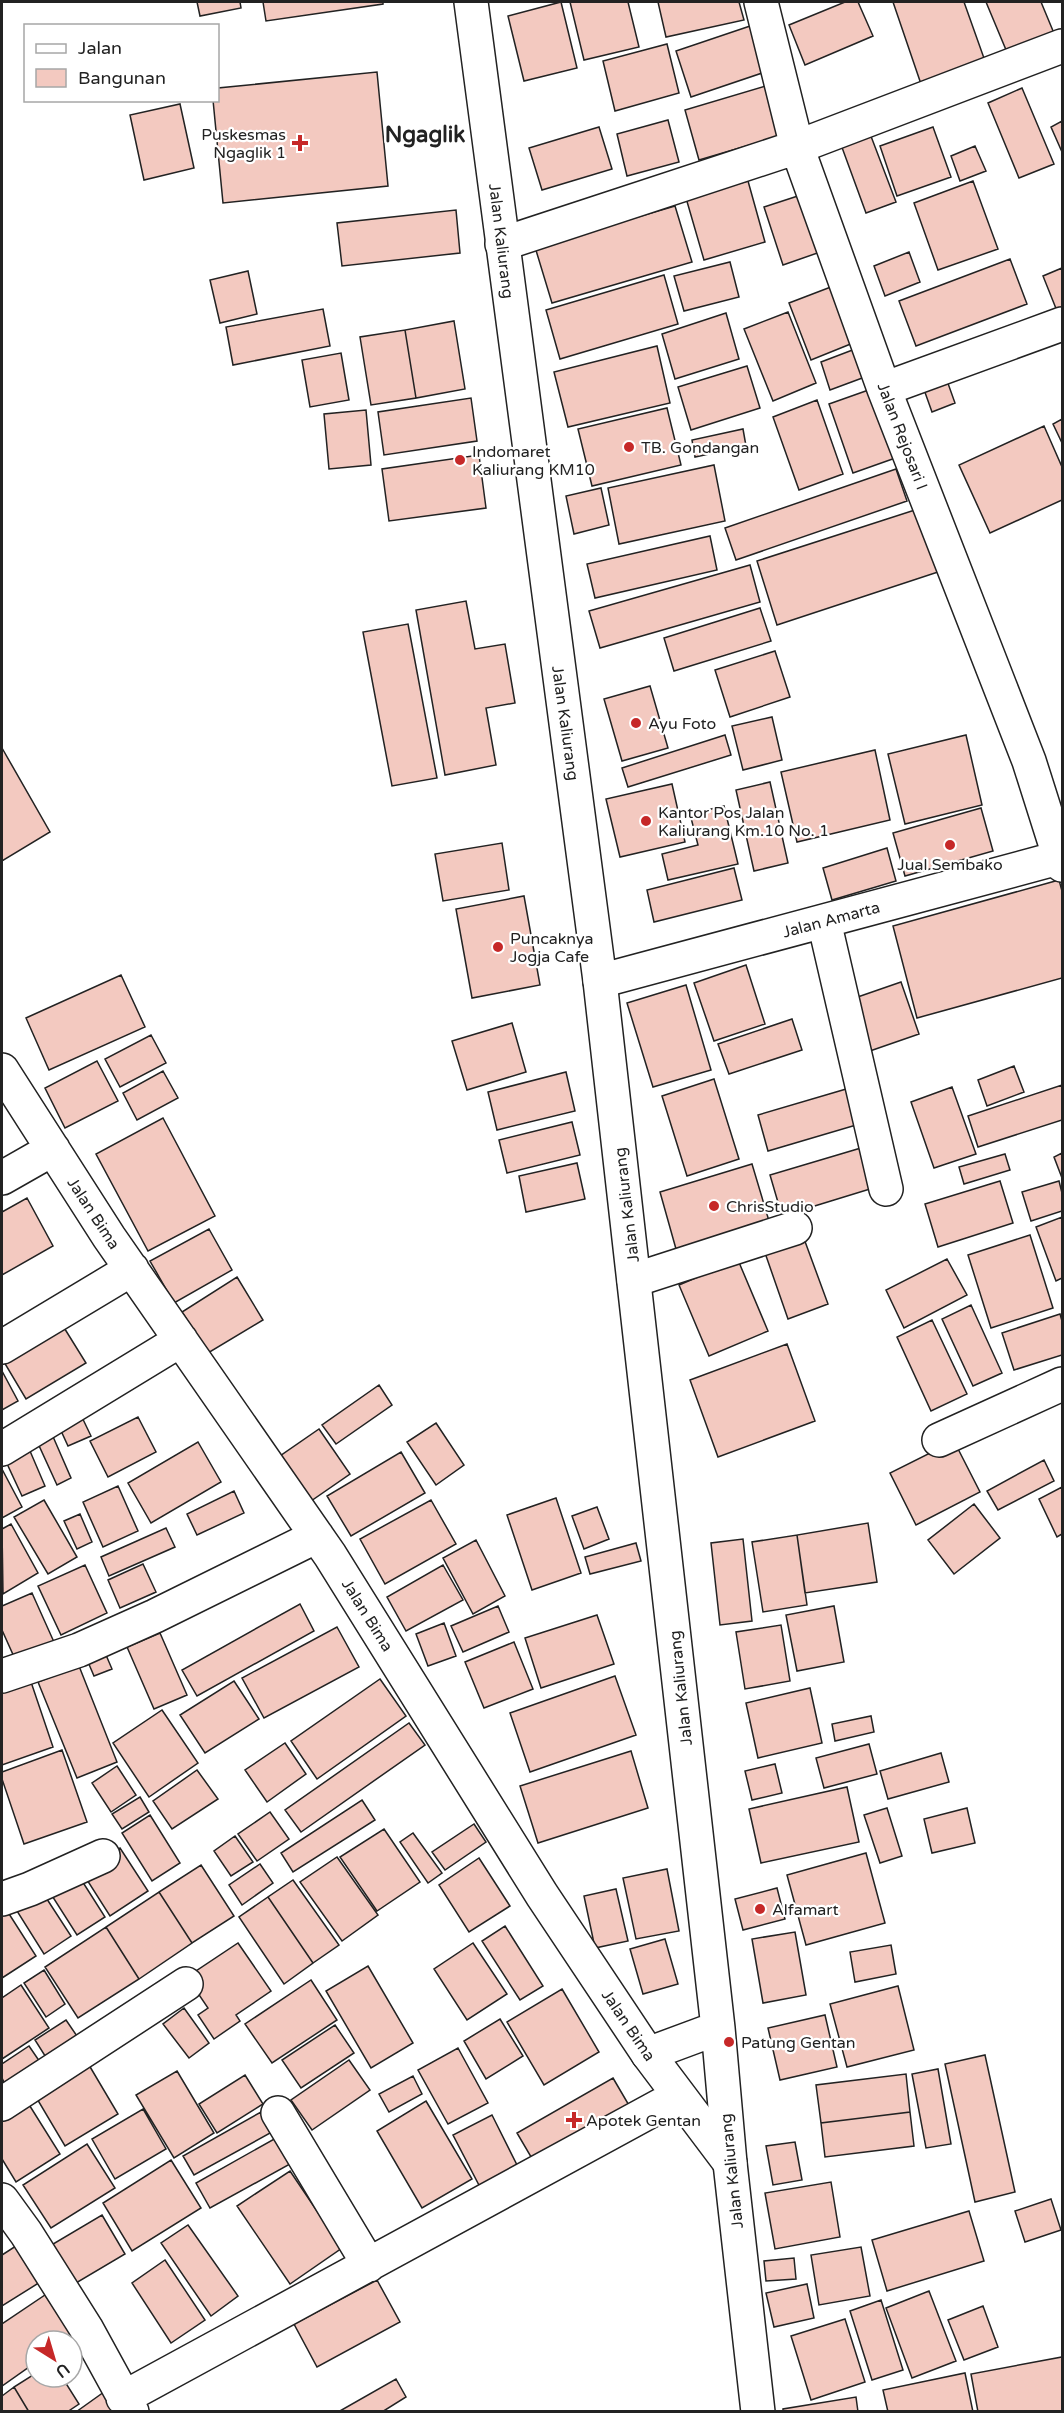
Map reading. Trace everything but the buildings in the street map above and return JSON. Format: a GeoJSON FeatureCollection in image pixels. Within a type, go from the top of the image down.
{"type":"FeatureCollection","features":[{"type":"Feature","properties":{"kind":"street","name":"Jalan Kaliurang"},"geometry":{"type":"LineString","coordinates":[[471,2],[600,981],[718,2028],[729,2163],[758,2412]]}},
{"type":"Feature","properties":{"kind":"street","name":"Jalan Rejosari I"},"geometry":{"type":"LineString","coordinates":[[761,2],[797,147],[884,389],[1029,761],[1062,860]]}},
{"type":"Feature","properties":{"kind":"street"},"geometry":{"type":"LineString","coordinates":[[502,244],[797,147],[1062,46]]}},
{"type":"Feature","properties":{"kind":"street"},"geometry":{"type":"LineString","coordinates":[[884,389],[1062,324]]}},
{"type":"Feature","properties":{"kind":"street","name":"Jalan Amarta"},"geometry":{"type":"LineString","coordinates":[[600,981],[1062,860]]}},
{"type":"Feature","properties":{"kind":"street"},"geometry":{"type":"LineString","coordinates":[[824,921],[886,1189]]}},
{"type":"Feature","properties":{"kind":"street","name":"Jalan Bima"},"geometry":{"type":"LineString","coordinates":[[2,1070],[132,1269],[316,1536],[542,1895],[648,2054],[729,2163]]}},
{"type":"Feature","properties":{"kind":"street"},"geometry":{"type":"LineString","coordinates":[[2,1178],[53,1149]]}},
{"type":"Feature","properties":{"kind":"street"},"geometry":{"type":"LineString","coordinates":[[634,1280],[795,1228]]}},
{"type":"Feature","properties":{"kind":"street"},"geometry":{"type":"LineString","coordinates":[[2,1347],[132,1269]]}},
{"type":"Feature","properties":{"kind":"street"},"geometry":{"type":"LineString","coordinates":[[2,1449],[181,1341]]}},
{"type":"Feature","properties":{"kind":"street"},"geometry":{"type":"LineString","coordinates":[[939,1440],[1062,1384]]}},
{"type":"Feature","properties":{"kind":"street"},"geometry":{"type":"LineString","coordinates":[[2,1676],[79,1650],[155,1616],[316,1536]]}},
{"type":"Feature","properties":{"kind":"street"},"geometry":{"type":"LineString","coordinates":[[2,1899],[103,1856]]}},
{"type":"Feature","properties":{"kind":"street"},"geometry":{"type":"LineString","coordinates":[[2,2104],[186,1984]]}},
{"type":"Feature","properties":{"kind":"street"},"geometry":{"type":"LineString","coordinates":[[648,2054],[718,2028]]}},
{"type":"Feature","properties":{"kind":"street"},"geometry":{"type":"LineString","coordinates":[[2,2200],[14,2240],[86,2328],[128,2405],[369,2265],[678,2096]]}},
{"type":"Feature","properties":{"kind":"street"},"geometry":{"type":"LineString","coordinates":[[278,2114],[369,2265]]}},
{"type":"Feature","properties":{"kind":"place","name":"Puskesmas Ngaglik 1"},"geometry":{"type":"Point","coordinates":[300,143]}},
{"type":"Feature","properties":{"kind":"place","name":"TB. Gondangan"},"geometry":{"type":"Point","coordinates":[629,447]}},
{"type":"Feature","properties":{"kind":"place","name":"Indomaret Kaliurang KM10"},"geometry":{"type":"Point","coordinates":[460,460]}},
{"type":"Feature","properties":{"kind":"place","name":"Ayu Foto"},"geometry":{"type":"Point","coordinates":[636,723]}},
{"type":"Feature","properties":{"kind":"place","name":"Kantor Pos Jalan Kaliurang Km.10 No. 1"},"geometry":{"type":"Point","coordinates":[646,821]}},
{"type":"Feature","properties":{"kind":"place","name":"Jual Sembako"},"geometry":{"type":"Point","coordinates":[950,845]}},
{"type":"Feature","properties":{"kind":"place","name":"Puncaknya Jogja Cafe"},"geometry":{"type":"Point","coordinates":[498,947]}},
{"type":"Feature","properties":{"kind":"place","name":"ChrisStudio"},"geometry":{"type":"Point","coordinates":[714,1206]}},
{"type":"Feature","properties":{"kind":"place","name":"Alfamart"},"geometry":{"type":"Point","coordinates":[760,1909]}},
{"type":"Feature","properties":{"kind":"place","name":"Patung Gentan"},"geometry":{"type":"Point","coordinates":[729,2042]}},
{"type":"Feature","properties":{"kind":"place","name":"Apotek Gentan"},"geometry":{"type":"Point","coordinates":[574,2120]}},
{"type":"Feature","properties":{"kind":"district","name":"Ngaglik"},"geometry":{"type":"Point","coordinates":[425,134]}}]}
